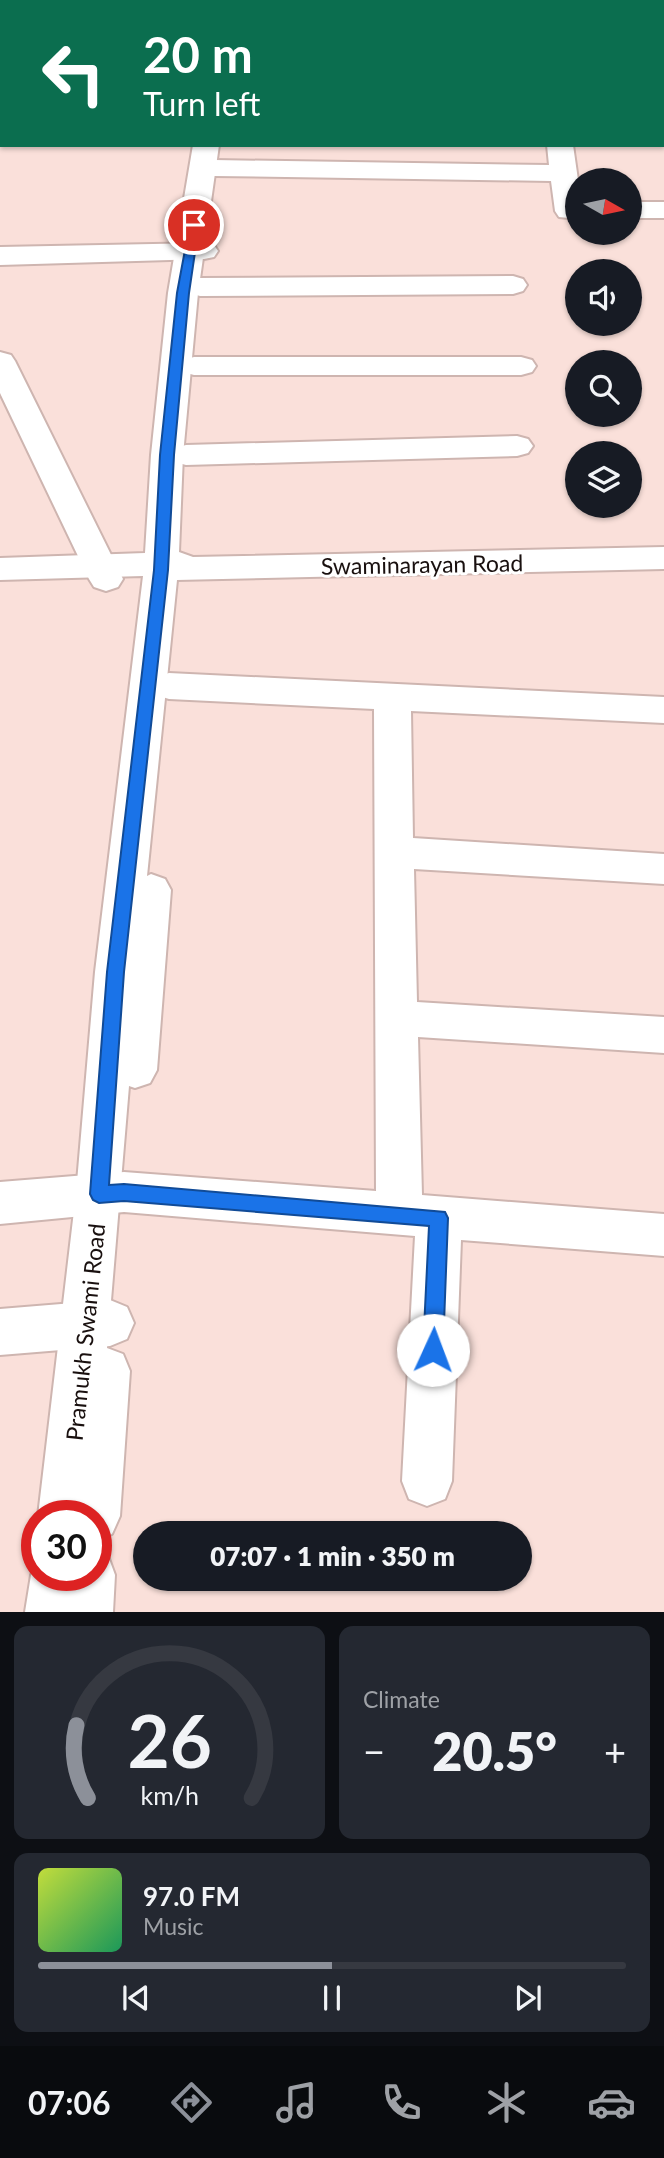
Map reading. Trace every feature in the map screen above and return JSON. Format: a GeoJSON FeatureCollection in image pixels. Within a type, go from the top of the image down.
{"type":"FeatureCollection","features":[{"type":"Feature","properties":{"kind":"street"},"geometry":{"type":"LineString","coordinates":[[560,147],[565,181]]}},
{"type":"Feature","properties":{"kind":"street"},"geometry":{"type":"LineString","coordinates":[[213,153],[564,173]]}},
{"type":"Feature","properties":{"kind":"street","name":"Pramukh Swami Road"},"geometry":{"type":"LineString","coordinates":[[67,1500],[98,1324],[169,687],[172,570],[167,455],[213,153]]}},
{"type":"Feature","properties":{"kind":"street"},"geometry":{"type":"LineString","coordinates":[[642,211],[664,210]]}},
{"type":"Feature","properties":{"kind":"street"},"geometry":{"type":"LineString","coordinates":[[0,256],[198,263],[513,285]]}},
{"type":"Feature","properties":{"kind":"street","name":"Pramukh Swami Road"},"geometry":{"type":"LineString","coordinates":[[111,1193],[116,972],[186,455],[194,366],[198,263]]}},
{"type":"Feature","properties":{"kind":"street"},"geometry":{"type":"LineString","coordinates":[[0,361],[102,572]]}},
{"type":"Feature","properties":{"kind":"street"},"geometry":{"type":"LineString","coordinates":[[194,366],[521,366]]}},
{"type":"Feature","properties":{"kind":"street"},"geometry":{"type":"LineString","coordinates":[[186,455],[517,446]]}},
{"type":"Feature","properties":{"kind":"street","name":"Swaminarayan Road"},"geometry":{"type":"LineString","coordinates":[[0,569],[102,572],[664,558]]}},
{"type":"Feature","properties":{"kind":"street","name":"Swaminarayan Road"},"geometry":{"type":"LineString","coordinates":[[0,582],[102,572]]}},
{"type":"Feature","properties":{"kind":"street"},"geometry":{"type":"LineString","coordinates":[[169,687],[664,710]]}},
{"type":"Feature","properties":{"kind":"street"},"geometry":{"type":"LineString","coordinates":[[391,697],[395,1018],[419,1217],[427,1481]]}},
{"type":"Feature","properties":{"kind":"street"},"geometry":{"type":"LineString","coordinates":[[393,852],[664,869]]}},
{"type":"Feature","properties":{"kind":"street"},"geometry":{"type":"LineString","coordinates":[[395,1018],[664,1035]]}},
{"type":"Feature","properties":{"kind":"street"},"geometry":{"type":"LineString","coordinates":[[0,1203],[111,1193],[664,1235]]}},
{"type":"Feature","properties":{"kind":"street"},"geometry":{"type":"LineString","coordinates":[[0,1332],[98,1324]]}},
{"type":"Feature","properties":{"kind":"street","name":"Pramukh Swami Road"},"geometry":{"type":"LineString","coordinates":[[94,1500],[98,1324]]}},
{"type":"Feature","properties":{"kind":"street"},"geometry":{"type":"LineString","coordinates":[[52,1612],[55,1591]]}},
{"type":"Feature","properties":{"kind":"street"},"geometry":{"type":"LineString","coordinates":[[86,1612],[88,1591]]}},
{"type":"Feature","properties":{"kind":"route"},"geometry":{"type":"LineString","coordinates":[[194,225],[183,293],[167,455],[161,570],[116,972],[99,1194],[124,1192],[439,1218],[433,1350]]}}]}
